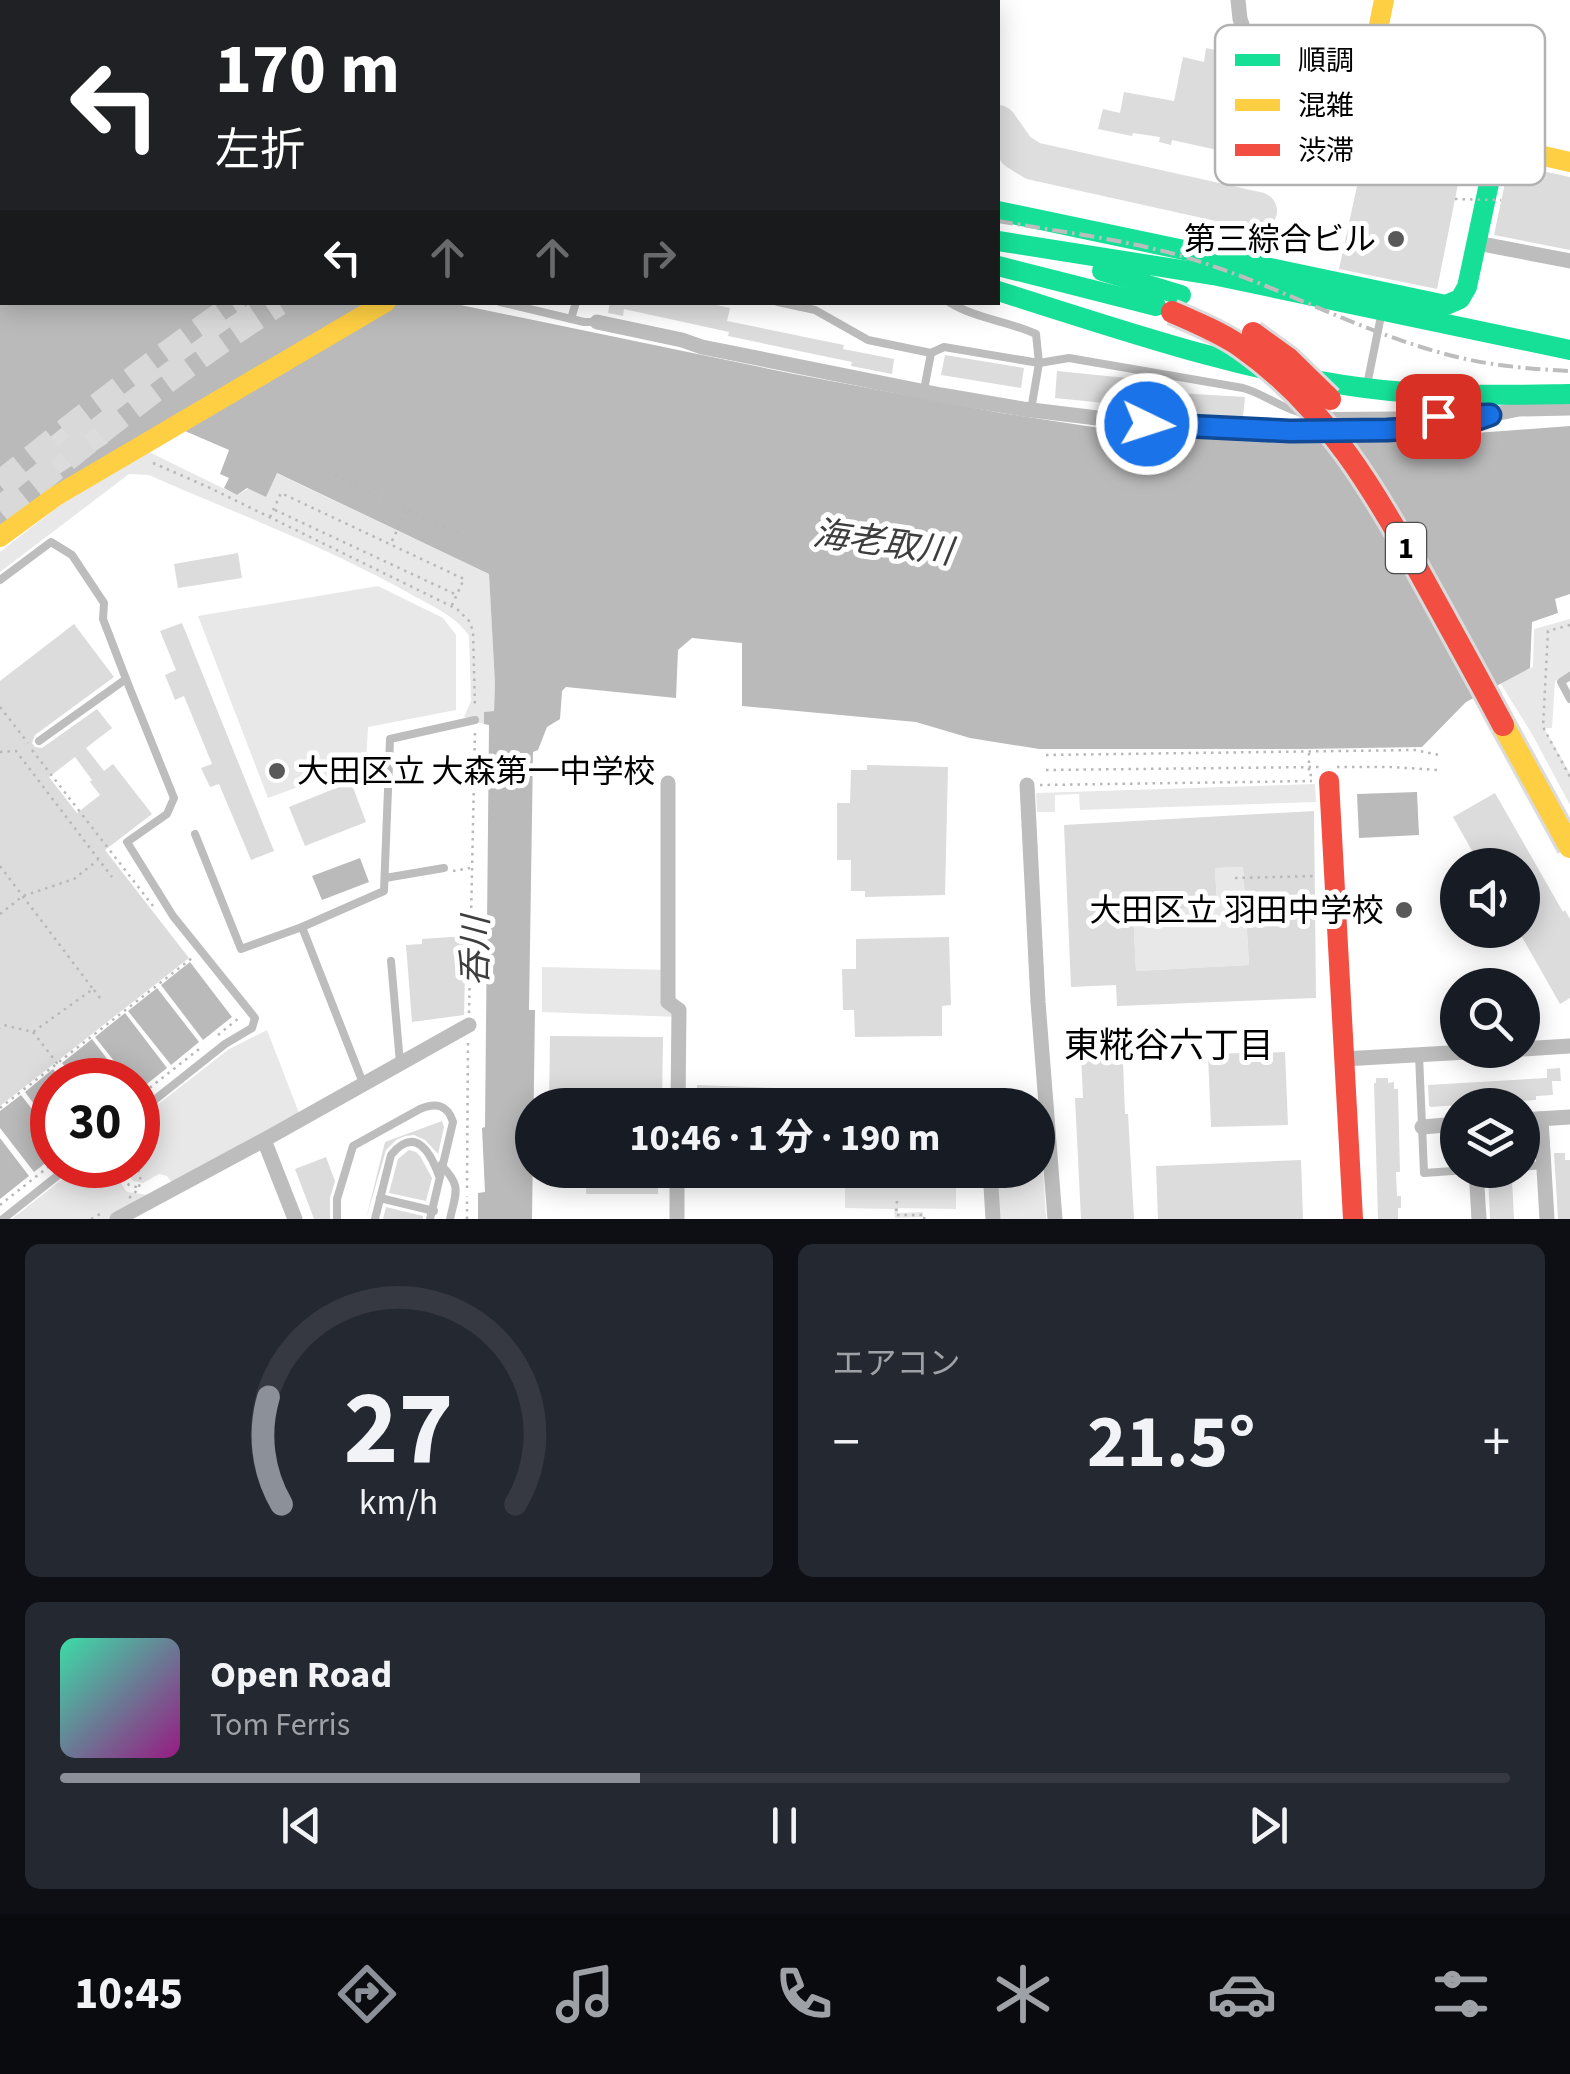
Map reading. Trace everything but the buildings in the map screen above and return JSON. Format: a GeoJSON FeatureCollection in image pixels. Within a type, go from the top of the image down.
{"type":"FeatureCollection","features":[{"type":"Feature","properties":{"kind":"main road"},"geometry":{"type":"LineString","coordinates":[[1378,25],[1384,0]]}},
{"type":"Feature","properties":{"kind":"main road"},"geometry":{"type":"LineString","coordinates":[[1545,156],[1570,162]]}},
{"type":"Feature","properties":{"kind":"main road"},"geometry":{"type":"LineString","coordinates":[[1000,212],[1446,305],[1460,299],[1468,287],[1490,185]]}},
{"type":"Feature","properties":{"kind":"main road"},"geometry":{"type":"LineString","coordinates":[[1000,240],[1184,270],[1570,350]]}},
{"type":"Feature","properties":{"kind":"main road","name":"1"},"geometry":{"type":"LineString","coordinates":[[1000,248],[1123,276],[1176,304],[1260,360],[1308,403],[1336,437],[1390,519],[1570,847]]}},
{"type":"Feature","properties":{"kind":"main road","name":"1"},"geometry":{"type":"LineString","coordinates":[[1000,266],[1141,301],[1221,314],[1270,344],[1306,373],[1345,417],[1407,512],[1570,809]]}},
{"type":"Feature","properties":{"kind":"main road"},"geometry":{"type":"LineString","coordinates":[[1000,292],[1300,377],[1442,394],[1570,394]]}},
{"type":"Feature","properties":{"kind":"main road"},"geometry":{"type":"LineString","coordinates":[[0,537],[56,496],[381,305]]}},
{"type":"Feature","properties":{"kind":"main road"},"geometry":{"type":"LineString","coordinates":[[999,305],[1131,332]]}},
{"type":"Feature","properties":{"kind":"main road"},"geometry":{"type":"LineString","coordinates":[[1322,778],[1353,1219]]}},
{"type":"Feature","properties":{"kind":"street"},"geometry":{"type":"LineString","coordinates":[[1238,0],[1242,25]]}},
{"type":"Feature","properties":{"kind":"street"},"geometry":{"type":"LineString","coordinates":[[1477,243],[1570,261]]}},
{"type":"Feature","properties":{"kind":"street"},"geometry":{"type":"LineString","coordinates":[[597,322],[924,392],[1147,424],[1290,431],[1387,430],[1458,426],[1519,409],[1570,408]]}},
{"type":"Feature","properties":{"kind":"street"},"geometry":{"type":"LineString","coordinates":[[668,782],[668,1002],[679,1010],[678,1088]]}},
{"type":"Feature","properties":{"kind":"street"},"geometry":{"type":"LineString","coordinates":[[1027,785],[1040,1088]]}},
{"type":"Feature","properties":{"kind":"street"},"geometry":{"type":"LineString","coordinates":[[116,1219],[468,1024]]}},
{"type":"Feature","properties":{"kind":"street"},"geometry":{"type":"LineString","coordinates":[[1540,1048],[1570,1046]]}},
{"type":"Feature","properties":{"kind":"street"},"geometry":{"type":"LineString","coordinates":[[1343,1059],[1440,1054]]}},
{"type":"Feature","properties":{"kind":"street"},"geometry":{"type":"LineString","coordinates":[[1547,1219],[1541,1119],[1570,1117]]}},
{"type":"Feature","properties":{"kind":"street"},"geometry":{"type":"LineString","coordinates":[[1422,1126],[1440,1125]]}},
{"type":"Feature","properties":{"kind":"street"},"geometry":{"type":"LineString","coordinates":[[264,1140],[295,1219]]}},
{"type":"Feature","properties":{"kind":"street"},"geometry":{"type":"LineString","coordinates":[[676,1219],[677,1188]]}},
{"type":"Feature","properties":{"kind":"street"},"geometry":{"type":"LineString","coordinates":[[991,1188],[992,1219]]}},
{"type":"Feature","properties":{"kind":"street"},"geometry":{"type":"LineString","coordinates":[[1050,1188],[1055,1219]]}},
{"type":"Feature","properties":{"kind":"street"},"geometry":{"type":"LineString","coordinates":[[1477,1188],[1479,1219]]}},
{"type":"Feature","properties":{"kind":"lane"},"geometry":{"type":"LineString","coordinates":[[513,305],[597,322]]}},
{"type":"Feature","properties":{"kind":"lane"},"geometry":{"type":"LineString","coordinates":[[571,319],[575,305]]}},
{"type":"Feature","properties":{"kind":"lane"},"geometry":{"type":"LineString","coordinates":[[792,305],[815,310],[868,340],[931,353],[944,347],[1039,363],[1069,358],[1254,390],[1302,414],[1490,415]]}},
{"type":"Feature","properties":{"kind":"lane"},"geometry":{"type":"LineString","coordinates":[[956,305],[1036,334],[1039,363],[1030,410]]}},
{"type":"Feature","properties":{"kind":"lane"},"geometry":{"type":"LineString","coordinates":[[1367,388],[1382,311]]}},
{"type":"Feature","properties":{"kind":"lane"},"geometry":{"type":"LineString","coordinates":[[924,392],[931,353]]}},
{"type":"Feature","properties":{"kind":"lane"},"geometry":{"type":"LineString","coordinates":[[0,580],[51,542],[72,556],[104,603],[103,618],[174,798],[166,814],[126,842],[173,916],[250,1009],[255,1024],[160,1095]]}},
{"type":"Feature","properties":{"kind":"lane"},"geometry":{"type":"LineString","coordinates":[[1570,676],[1561,682],[1570,699]]}},
{"type":"Feature","properties":{"kind":"lane"},"geometry":{"type":"LineString","coordinates":[[39,741],[126,678]]}},
{"type":"Feature","properties":{"kind":"lane"},"geometry":{"type":"LineString","coordinates":[[196,834],[242,949],[302,927],[384,891],[390,739],[475,720]]}},
{"type":"Feature","properties":{"kind":"lane"},"geometry":{"type":"LineString","coordinates":[[385,878],[444,868]]}},
{"type":"Feature","properties":{"kind":"lane"},"geometry":{"type":"LineString","coordinates":[[302,927],[364,1084]]}},
{"type":"Feature","properties":{"kind":"lane"},"geometry":{"type":"LineString","coordinates":[[391,961],[400,1063]]}},
{"type":"Feature","properties":{"kind":"lane"},"geometry":{"type":"LineString","coordinates":[[1419,1056],[1424,1173],[1440,1172]]}},
{"type":"Feature","properties":{"kind":"lane"},"geometry":{"type":"LineString","coordinates":[[337,1219],[337,1198],[352,1146],[420,1109],[438,1104],[445,1107],[454,1122],[432,1216]]}},
{"type":"Feature","properties":{"kind":"lane"},"geometry":{"type":"LineString","coordinates":[[375,1219],[390,1155],[409,1142],[420,1143],[454,1178],[456,1192],[450,1219]]}},
{"type":"Feature","properties":{"kind":"lane"},"geometry":{"type":"LineString","coordinates":[[430,1155],[441,1181],[432,1216]]}},
{"type":"Feature","properties":{"kind":"lane"},"geometry":{"type":"LineString","coordinates":[[3,1219],[42,1188]]}},
{"type":"Feature","properties":{"kind":"lane"},"geometry":{"type":"LineString","coordinates":[[380,1198],[432,1216]]}},
{"type":"Feature","properties":{"kind":"path"},"geometry":{"type":"LineString","coordinates":[[1455,199],[1501,200]]}},
{"type":"Feature","properties":{"kind":"path"},"geometry":{"type":"LineString","coordinates":[[147,462],[208,486],[451,606],[469,621],[473,630],[467,1219]]}},
{"type":"Feature","properties":{"kind":"path"},"geometry":{"type":"LineString","coordinates":[[328,472],[466,537]]}},
{"type":"Feature","properties":{"kind":"path"},"geometry":{"type":"LineString","coordinates":[[270,518],[281,494],[464,580],[451,606]]}},
{"type":"Feature","properties":{"kind":"path"},"geometry":{"type":"LineString","coordinates":[[390,545],[408,509]]}},
{"type":"Feature","properties":{"kind":"path"},"geometry":{"type":"LineString","coordinates":[[274,510],[457,595]]}},
{"type":"Feature","properties":{"kind":"path"},"geometry":{"type":"LineString","coordinates":[[1570,625],[1548,630],[1543,727],[1570,777]]}},
{"type":"Feature","properties":{"kind":"path"},"geometry":{"type":"LineString","coordinates":[[0,707],[160,916]]}},
{"type":"Feature","properties":{"kind":"path"},"geometry":{"type":"LineString","coordinates":[[1046,754],[1415,750],[1439,755]]}},
{"type":"Feature","properties":{"kind":"path"},"geometry":{"type":"LineString","coordinates":[[0,752],[16,751],[112,877]]}},
{"type":"Feature","properties":{"kind":"path"},"geometry":{"type":"LineString","coordinates":[[1309,752],[1310,775],[1322,778]]}},
{"type":"Feature","properties":{"kind":"path"},"geometry":{"type":"LineString","coordinates":[[1046,770],[1438,770]]}},
{"type":"Feature","properties":{"kind":"path"},"geometry":{"type":"LineString","coordinates":[[1027,785],[1322,778]]}},
{"type":"Feature","properties":{"kind":"path"},"geometry":{"type":"LineString","coordinates":[[0,914],[23,896],[74,879],[99,860]]}},
{"type":"Feature","properties":{"kind":"path"},"geometry":{"type":"LineString","coordinates":[[0,866],[100,998]]}},
{"type":"Feature","properties":{"kind":"path"},"geometry":{"type":"LineString","coordinates":[[444,868],[448,872],[472,868]]}},
{"type":"Feature","properties":{"kind":"path"},"geometry":{"type":"LineString","coordinates":[[1235,878],[1318,876]]}},
{"type":"Feature","properties":{"kind":"path"},"geometry":{"type":"LineString","coordinates":[[0,1108],[193,957]]}},
{"type":"Feature","properties":{"kind":"path"},"geometry":{"type":"LineString","coordinates":[[33,1032],[93,989]]}},
{"type":"Feature","properties":{"kind":"path"},"geometry":{"type":"LineString","coordinates":[[160,1080],[240,1017]]}},
{"type":"Feature","properties":{"kind":"path"},"geometry":{"type":"LineString","coordinates":[[0,1028],[4,1025],[33,1032],[53,1058]]}},
{"type":"Feature","properties":{"kind":"path"},"geometry":{"type":"LineString","coordinates":[[0,1204],[30,1181]]}},
{"type":"Feature","properties":{"kind":"path"},"geometry":{"type":"LineString","coordinates":[[130,1198],[139,1188]]}},
{"type":"Feature","properties":{"kind":"path"},"geometry":{"type":"LineString","coordinates":[[897,1201],[896,1215],[924,1215],[924,1219]]}},
{"type":"Feature","properties":{"kind":"shaded area"},"geometry":{"type":"Polygon","coordinates":[[[143,449],[237,495],[276,473],[489,574],[495,684],[494,711],[485,712],[484,724],[464,717],[471,701],[469,636],[452,618],[350,562],[149,475],[129,474],[0,572],[0,552],[118,460],[143,449]]]}},
{"type":"Feature","properties":{"kind":"shaded area"},"geometry":{"type":"Polygon","coordinates":[[[378,586],[443,618],[456,635],[456,710],[368,727],[366,762],[268,798],[198,616],[378,586]]]}},
{"type":"Feature","properties":{"kind":"shaded area"},"geometry":{"type":"Polygon","coordinates":[[[1570,619],[1570,674],[1555,681],[1552,728],[1544,728],[1570,773],[1570,805],[1499,681],[1533,667],[1534,629],[1570,619]]]}},
{"type":"Feature","properties":{"kind":"shaded area"},"geometry":{"type":"Polygon","coordinates":[[[1315,784],[1316,802],[1080,810],[1079,794],[1055,795],[1055,812],[1037,812],[1036,793],[1315,784]]]}},
{"type":"Feature","properties":{"kind":"shaded area"},"geometry":{"type":"Polygon","coordinates":[[[1243,867],[1249,965],[1136,971],[1133,911],[1217,907],[1215,868],[1243,867]]]}},
{"type":"Feature","properties":{"kind":"shaded area"},"geometry":{"type":"Polygon","coordinates":[[[542,967],[668,970],[679,1017],[542,1012],[542,967]]]}},
{"type":"Feature","properties":{"kind":"shaded area"},"geometry":{"type":"Polygon","coordinates":[[[267,1030],[299,1113],[172,1183],[160,1174],[160,1103],[229,1049],[267,1030]]]}},
{"type":"Feature","properties":{"kind":"shaded area"},"geometry":{"type":"Polygon","coordinates":[[[51,1188],[124,1188],[127,1192],[148,1195],[112,1219],[12,1219],[51,1188]]]}},
{"type":"Feature","properties":{"kind":"shaded area"},"geometry":{"type":"Polygon","coordinates":[[[845,1188],[956,1188],[956,1209],[898,1208],[898,1213],[923,1212],[923,1217],[895,1218],[894,1209],[845,1208],[845,1188]]]}},
{"type":"Feature","properties":{"kind":"shaded area"},"geometry":{"type":"Polygon","coordinates":[[[998,1188],[1044,1188],[1046,1219],[999,1219],[998,1188]]]}},
{"type":"Feature","properties":{"kind":"water","name":"海老取川"},"geometry":{"type":"Polygon","coordinates":[[[0,305],[461,305],[1001,413],[1161,433],[1278,438],[1462,434],[1570,426],[1570,594],[1555,599],[1558,613],[1532,622],[1530,668],[1466,702],[1422,747],[1039,749],[970,738],[916,722],[742,706],[742,643],[692,638],[678,650],[676,698],[566,687],[562,691],[560,719],[547,727],[538,750],[533,752],[529,1010],[535,1010],[534,1088],[515,1088],[515,1188],[532,1188],[532,1219],[478,1219],[478,1193],[485,1192],[482,1128],[489,725],[484,724],[484,712],[494,711],[495,684],[489,574],[277,473],[266,497],[247,488],[237,495],[224,488],[229,478],[220,474],[229,450],[164,422],[0,528],[0,305]]]}},
{"type":"Feature","properties":{"kind":"water"},"geometry":{"type":"Polygon","coordinates":[[[1417,792],[1419,835],[1359,838],[1357,794],[1417,792]]]}},
{"type":"Feature","properties":{"kind":"water"},"geometry":{"type":"Polygon","coordinates":[[[360,858],[369,882],[322,900],[312,876],[360,858]]]}},
{"type":"Feature","properties":{"kind":"water"},"geometry":{"type":"Polygon","coordinates":[[[190,962],[232,1017],[203,1040],[161,985],[190,962]]]}},
{"type":"Feature","properties":{"kind":"water"},"geometry":{"type":"Polygon","coordinates":[[[157,988],[199,1042],[171,1065],[128,1011],[157,988]]]}},
{"type":"Feature","properties":{"kind":"water"},"geometry":{"type":"Polygon","coordinates":[[[125,1013],[159,1058],[112,1058],[95,1037],[125,1013]]]}},
{"type":"Feature","properties":{"kind":"water"},"geometry":{"type":"Polygon","coordinates":[[[92,1039],[106,1058],[68,1058],[92,1039]]]}},
{"type":"Feature","properties":{"kind":"water"},"geometry":{"type":"Polygon","coordinates":[[[21,1095],[30,1107],[30,1167],[0,1128],[0,1111],[21,1095]]]}},
{"type":"Feature","properties":{"kind":"water"},"geometry":{"type":"Polygon","coordinates":[[[0,1138],[29,1176],[0,1199],[0,1138]]]}},
{"type":"Feature","properties":{"kind":"taxiway"},"geometry":{"type":"LineString","coordinates":[[1000,127],[1017,151],[1033,161],[1258,211]]}},
{"type":"Feature","properties":{"kind":"tunnel"},"geometry":{"type":"LineString","coordinates":[[0,485],[119,391],[238,305]]}},
{"type":"Feature","properties":{"kind":"tunnel"},"geometry":{"type":"LineString","coordinates":[[0,511],[171,376],[274,305]]}},
{"type":"Feature","properties":{"kind":"railway"},"geometry":{"type":"LineString","coordinates":[[1000,221],[1182,256],[1393,338],[1457,357],[1513,367],[1570,371]]}},
{"type":"Feature","properties":{"kind":"traffic: fast"},"geometry":{"type":"LineString","coordinates":[[1000,211],[1446,305],[1460,299],[1467,287],[1489,185]]}},
{"type":"Feature","properties":{"kind":"traffic: fast"},"geometry":{"type":"LineString","coordinates":[[1000,241],[1213,275],[1570,350]]}},
{"type":"Feature","properties":{"kind":"traffic: fast"},"geometry":{"type":"LineString","coordinates":[[1000,267],[1156,306]]}},
{"type":"Feature","properties":{"kind":"traffic: fast"},"geometry":{"type":"LineString","coordinates":[[1102,271],[1181,295]]}},
{"type":"Feature","properties":{"kind":"traffic: fast"},"geometry":{"type":"LineString","coordinates":[[1000,292],[1180,347],[1318,381],[1416,393],[1570,394]]}},
{"type":"Feature","properties":{"kind":"traffic: slow"},"geometry":{"type":"LineString","coordinates":[[1379,25],[1384,0]]}},
{"type":"Feature","properties":{"kind":"traffic: slow"},"geometry":{"type":"LineString","coordinates":[[1545,156],[1570,162]]}},
{"type":"Feature","properties":{"kind":"traffic: slow"},"geometry":{"type":"LineString","coordinates":[[0,537],[56,496],[381,305]]}},
{"type":"Feature","properties":{"kind":"traffic: slow"},"geometry":{"type":"LineString","coordinates":[[1503,725],[1570,847]]}},
{"type":"Feature","properties":{"kind":"traffic: jam"},"geometry":{"type":"LineString","coordinates":[[1172,312],[1240,346],[1271,370],[1324,424],[1388,517],[1503,725]]}},
{"type":"Feature","properties":{"kind":"traffic: jam"},"geometry":{"type":"LineString","coordinates":[[1253,333],[1289,359],[1330,399]]}},
{"type":"Feature","properties":{"kind":"traffic: jam"},"geometry":{"type":"LineString","coordinates":[[1329,781],[1353,1219]]}},
{"type":"Feature","properties":{"kind":"place","name":"第三綜合ビル"},"geometry":{"type":"Point","coordinates":[1396,239]}},
{"type":"Feature","properties":{"kind":"place","name":"大田区立 大森第一中学校"},"geometry":{"type":"Point","coordinates":[277,771]}},
{"type":"Feature","properties":{"kind":"place","name":"大田区立 羽田中学校"},"geometry":{"type":"Point","coordinates":[1404,910]}},
{"type":"Feature","properties":{"kind":"district","name":"東糀谷六丁目"},"geometry":{"type":"Point","coordinates":[1169,1045]}},
{"type":"Feature","properties":{"kind":"route"},"geometry":{"type":"LineString","coordinates":[[1147,424],[1290,431],[1387,430],[1458,426],[1490,415],[1438,416]]}},
{"type":"Feature","properties":{"kind":"water label","name":"呑川"},"geometry":{"type":"Point","coordinates":[475,951]}}]}
